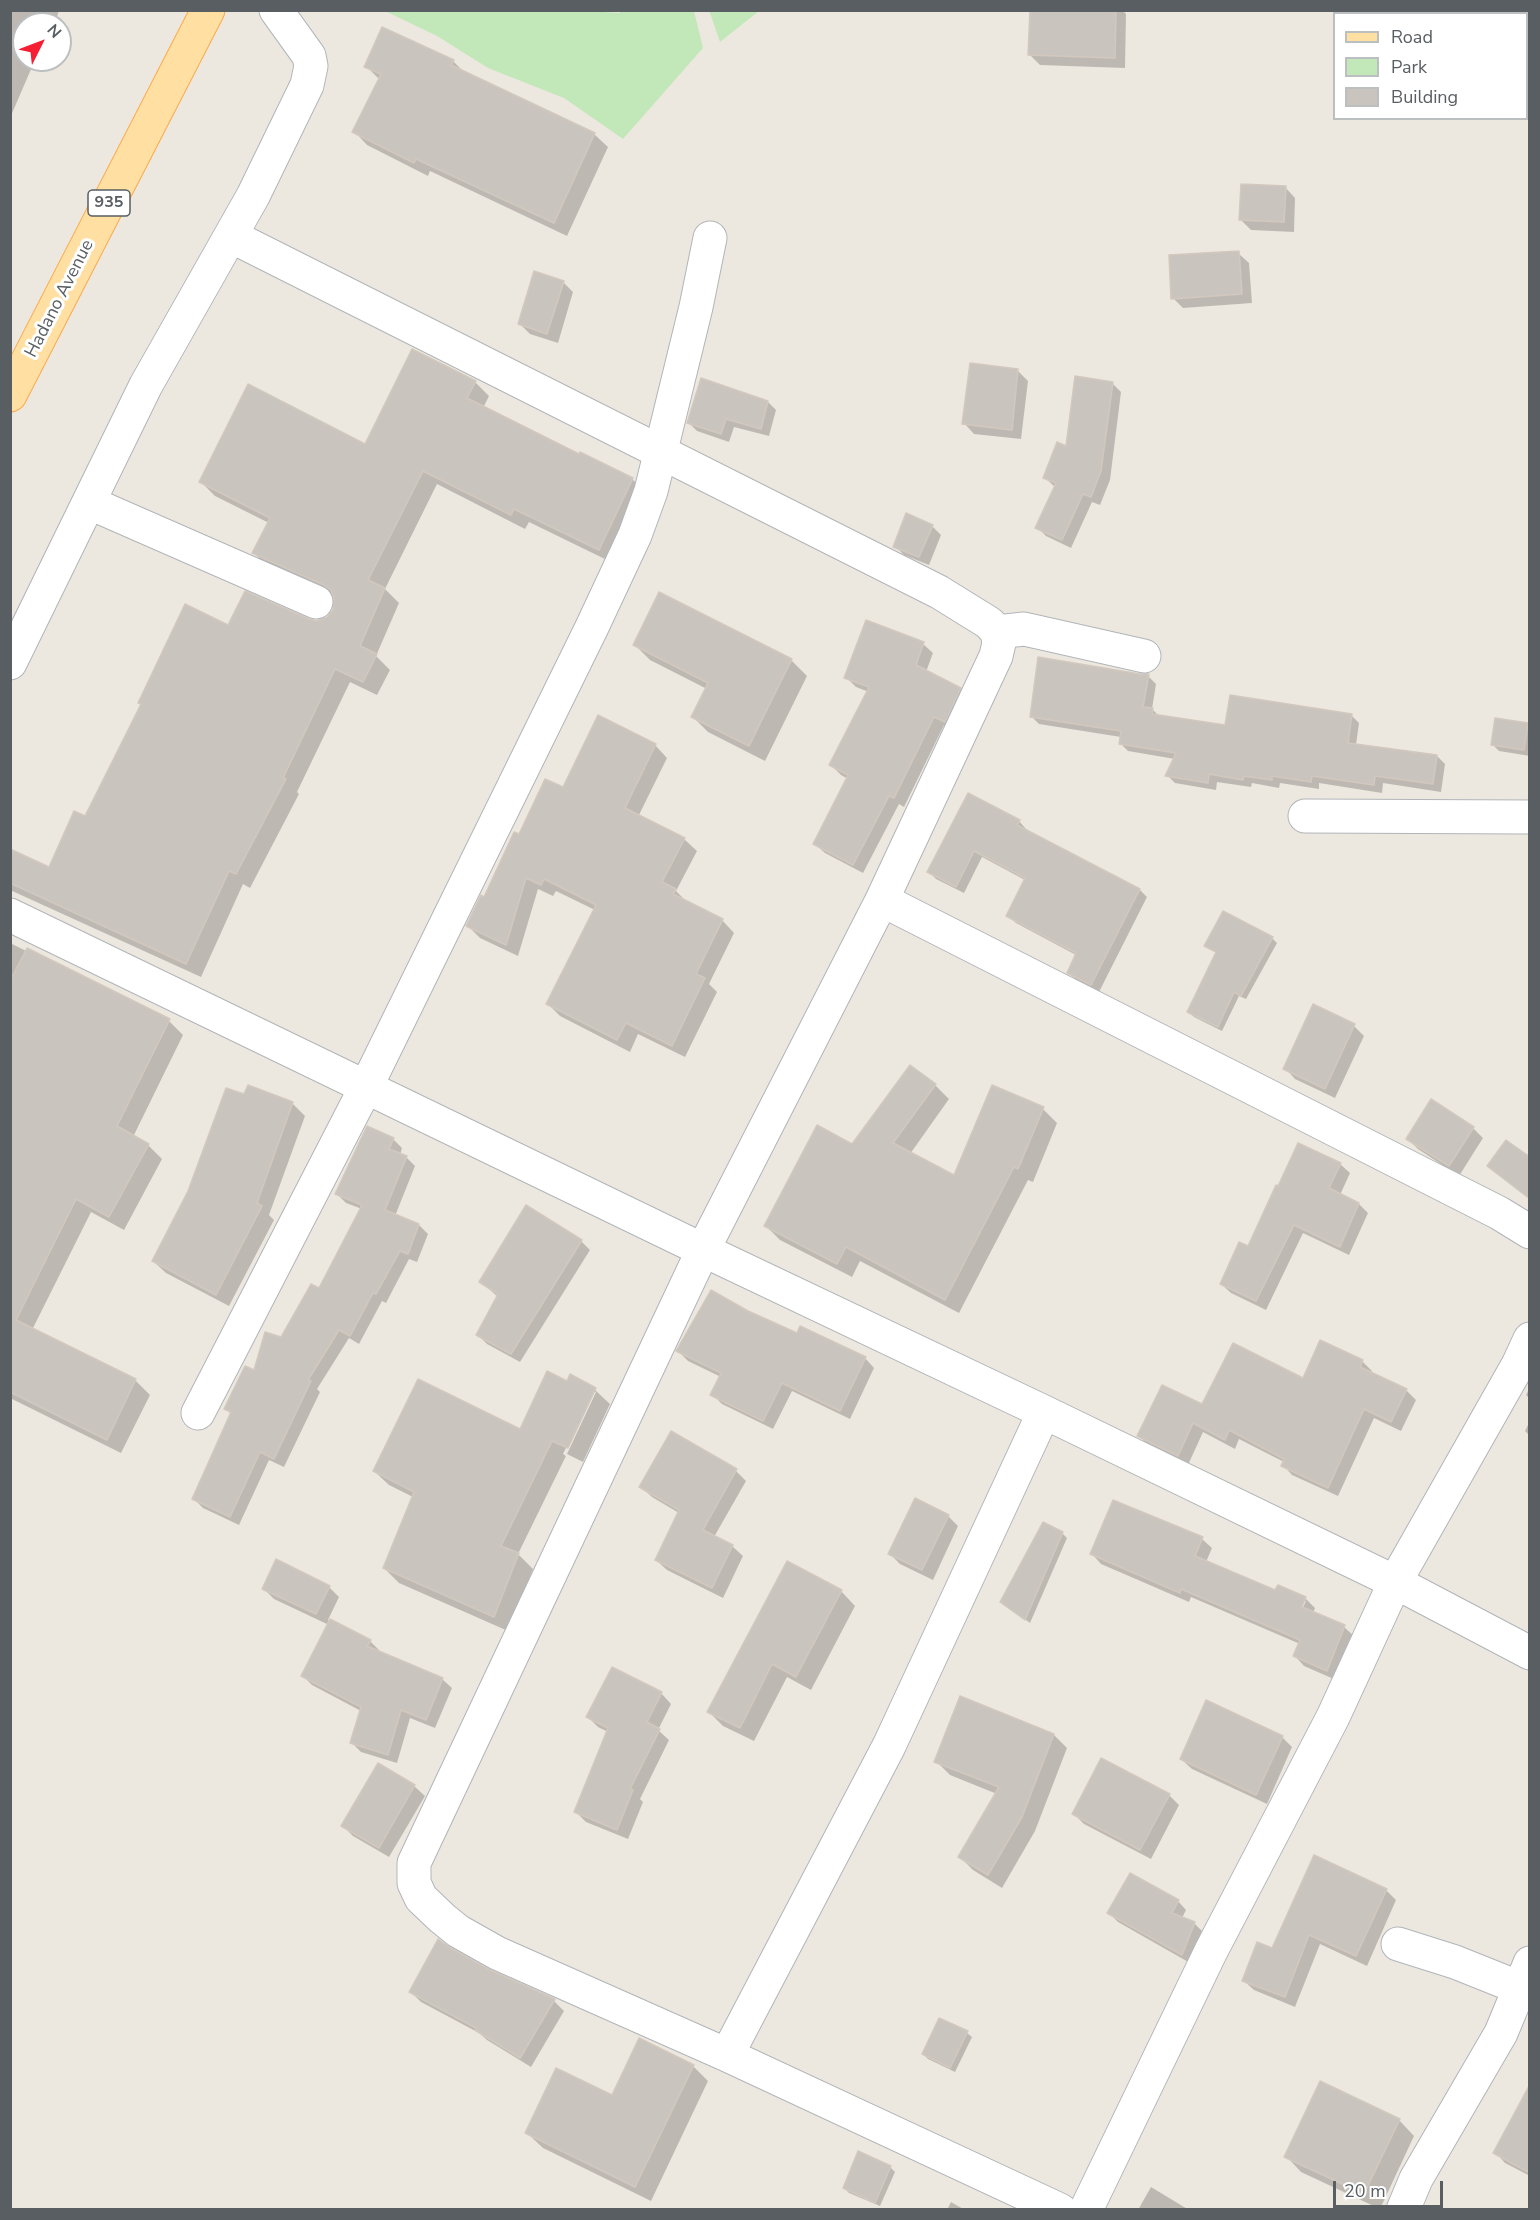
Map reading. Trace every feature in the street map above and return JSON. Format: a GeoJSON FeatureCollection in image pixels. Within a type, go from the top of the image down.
{"type":"FeatureCollection","features":[{"type":"Feature","properties":{"kind":"main road","name":"Hadano Avenue"},"geometry":{"type":"LineString","coordinates":[[10,395],[208,10]]}},
{"type":"Feature","properties":{"kind":"street"},"geometry":{"type":"LineString","coordinates":[[10,663],[146,385],[231,236],[297,105],[310,74],[309,56],[276,10]]}},
{"type":"Feature","properties":{"kind":"street"},"geometry":{"type":"LineString","coordinates":[[231,236],[939,592],[989,623],[997,632],[999,643],[996,656],[882,900],[703,1250],[414,1863],[414,1882],[421,1898],[442,1918],[458,1931],[497,1953],[728,2055],[1060,2210]]}},
{"type":"Feature","properties":{"kind":"street"},"geometry":{"type":"LineString","coordinates":[[198,1413],[366,1087],[635,535],[651,491],[710,238]]}},
{"type":"Feature","properties":{"kind":"street"},"geometry":{"type":"LineString","coordinates":[[90,503],[316,602]]}},
{"type":"Feature","properties":{"kind":"street"},"geometry":{"type":"LineString","coordinates":[[997,632],[1023,629],[1144,656]]}},
{"type":"Feature","properties":{"kind":"street"},"geometry":{"type":"LineString","coordinates":[[1305,816],[1530,817]]}},
{"type":"Feature","properties":{"kind":"street"},"geometry":{"type":"LineString","coordinates":[[882,900],[1499,1213],[1530,1233]]}},
{"type":"Feature","properties":{"kind":"street"},"geometry":{"type":"LineString","coordinates":[[10,915],[1395,1582],[1530,1653]]}},
{"type":"Feature","properties":{"kind":"street"},"geometry":{"type":"LineString","coordinates":[[1086,2210],[1206,1960],[1333,1717],[1395,1582],[1518,1365],[1530,1339]]}},
{"type":"Feature","properties":{"kind":"street"},"geometry":{"type":"LineString","coordinates":[[728,2055],[889,1746],[1044,1412]]}},
{"type":"Feature","properties":{"kind":"street"},"geometry":{"type":"LineString","coordinates":[[1398,1944],[1455,1962],[1525,1976],[1500,2033],[1416,2179],[1403,2210]]}},
{"type":"Feature","properties":{"kind":"green space"},"geometry":{"type":"Polygon","coordinates":[[[569,10],[620,13],[621,10],[694,11],[703,48],[623,139],[564,98],[488,68],[437,36],[385,11],[569,10]]]}},
{"type":"Feature","properties":{"kind":"green space"},"geometry":{"type":"Polygon","coordinates":[[[709,10],[759,10],[759,11],[720,42],[709,10]]]}},
{"type":"Feature","properties":{"kind":"building"},"geometry":{"type":"Polygon","coordinates":[[[1030,10],[1116,10],[1115,58],[1028,55],[1030,10]]]}},
{"type":"Feature","properties":{"kind":"building"},"geometry":{"type":"Polygon","coordinates":[[[382,27],[454,60],[451,65],[595,133],[554,223],[416,159],[414,163],[352,132],[381,74],[364,67],[382,27]]]}},
{"type":"Feature","properties":{"kind":"building"},"geometry":{"type":"Polygon","coordinates":[[[1241,184],[1286,186],[1284,222],[1239,220],[1241,184]]]}},
{"type":"Feature","properties":{"kind":"building"},"geometry":{"type":"Polygon","coordinates":[[[1239,251],[1242,294],[1171,299],[1169,255],[1239,251]]]}},
{"type":"Feature","properties":{"kind":"building"},"geometry":{"type":"Polygon","coordinates":[[[534,271],[564,281],[547,334],[518,324],[534,271]]]}},
{"type":"Feature","properties":{"kind":"building"},"geometry":{"type":"Polygon","coordinates":[[[412,349],[476,381],[467,398],[579,454],[580,452],[633,478],[599,550],[514,509],[511,515],[423,471],[368,580],[385,588],[360,646],[377,654],[363,682],[335,669],[283,778],[286,779],[236,874],[229,871],[186,964],[10,883],[10,849],[49,867],[74,811],[85,816],[141,704],[138,703],[185,604],[228,625],[245,591],[317,621],[327,617],[333,610],[334,599],[331,590],[324,585],[252,553],[270,518],[199,482],[248,384],[365,444],[412,349]]]}},
{"type":"Feature","properties":{"kind":"building"},"geometry":{"type":"Polygon","coordinates":[[[970,363],[1018,369],[1012,430],[962,424],[970,363]]]}},
{"type":"Feature","properties":{"kind":"building"},"geometry":{"type":"Polygon","coordinates":[[[1075,376],[1113,382],[1101,471],[1091,497],[1083,494],[1062,540],[1035,528],[1056,483],[1043,478],[1057,442],[1066,446],[1075,376]]]}},
{"type":"Feature","properties":{"kind":"building"},"geometry":{"type":"Polygon","coordinates":[[[701,378],[768,401],[761,429],[726,419],[721,434],[687,423],[701,378]]]}},
{"type":"Feature","properties":{"kind":"building"},"geometry":{"type":"Polygon","coordinates":[[[906,513],[933,525],[919,557],[893,547],[906,513]]]}},
{"type":"Feature","properties":{"kind":"building"},"geometry":{"type":"Polygon","coordinates":[[[659,592],[792,659],[749,746],[691,717],[708,683],[633,645],[659,592]]]}},
{"type":"Feature","properties":{"kind":"building"},"geometry":{"type":"Polygon","coordinates":[[[866,620],[924,642],[916,665],[961,688],[945,722],[934,717],[894,798],[889,796],[853,865],[813,844],[848,775],[829,765],[869,687],[844,678],[866,620]]]}},
{"type":"Feature","properties":{"kind":"building"},"geometry":{"type":"Polygon","coordinates":[[[1038,657],[1149,674],[1143,707],[1153,708],[1152,714],[1225,725],[1230,695],[1352,714],[1348,743],[1437,755],[1433,784],[1375,776],[1374,785],[1312,776],[1311,782],[1272,776],[1272,780],[1244,776],[1243,780],[1209,774],[1208,783],[1165,776],[1176,753],[1119,744],[1121,731],[1030,717],[1038,657]]]}},
{"type":"Feature","properties":{"kind":"building"},"geometry":{"type":"Polygon","coordinates":[[[598,715],[656,744],[625,808],[685,838],[662,882],[676,889],[673,894],[723,919],[696,974],[705,978],[672,1046],[626,1023],[617,1040],[546,1004],[596,905],[544,879],[541,885],[526,878],[506,945],[466,926],[481,895],[484,897],[514,832],[519,834],[545,779],[563,787],[598,715]]]}},
{"type":"Feature","properties":{"kind":"building"},"geometry":{"type":"Polygon","coordinates":[[[1495,718],[1528,723],[1524,750],[1491,745],[1495,718]]]}},
{"type":"Feature","properties":{"kind":"building"},"geometry":{"type":"Polygon","coordinates":[[[968,793],[1020,820],[1017,825],[1140,889],[1091,985],[1067,973],[1076,953],[1006,916],[1025,878],[974,851],[956,887],[927,872],[968,793]]]}},
{"type":"Feature","properties":{"kind":"building"},"geometry":{"type":"Polygon","coordinates":[[[1223,911],[1273,937],[1241,996],[1234,992],[1218,1027],[1187,1012],[1216,952],[1204,946],[1223,911]]]}},
{"type":"Feature","properties":{"kind":"building"},"geometry":{"type":"Polygon","coordinates":[[[27,948],[170,1019],[117,1126],[149,1144],[109,1217],[76,1199],[16,1320],[136,1379],[107,1440],[10,1392],[10,981],[27,948]]]}},
{"type":"Feature","properties":{"kind":"building"},"geometry":{"type":"Polygon","coordinates":[[[1313,1004],[1355,1024],[1325,1089],[1283,1069],[1313,1004]]]}},
{"type":"Feature","properties":{"kind":"building"},"geometry":{"type":"Polygon","coordinates":[[[910,1065],[936,1084],[893,1143],[954,1175],[992,1085],[1044,1107],[1018,1169],[1014,1167],[945,1300],[846,1247],[837,1264],[764,1226],[817,1125],[852,1144],[910,1065]]]}},
{"type":"Feature","properties":{"kind":"building"},"geometry":{"type":"Polygon","coordinates":[[[248,1085],[293,1102],[257,1203],[262,1206],[216,1295],[152,1261],[188,1191],[226,1088],[244,1094],[248,1085]]]}},
{"type":"Feature","properties":{"kind":"building"},"geometry":{"type":"Polygon","coordinates":[[[1431,1099],[1474,1127],[1449,1166],[1406,1139],[1431,1099]]]}},
{"type":"Feature","properties":{"kind":"building"},"geometry":{"type":"Polygon","coordinates":[[[367,1126],[394,1138],[389,1149],[407,1156],[385,1210],[419,1224],[408,1254],[400,1251],[376,1294],[373,1293],[350,1336],[339,1330],[308,1380],[311,1381],[274,1459],[260,1452],[230,1517],[192,1499],[231,1412],[224,1409],[245,1366],[254,1370],[265,1332],[281,1337],[311,1284],[319,1288],[362,1205],[335,1194],[367,1126]]]}},
{"type":"Feature","properties":{"kind":"building"},"geometry":{"type":"Polygon","coordinates":[[[1506,1140],[1530,1157],[1530,1199],[1487,1166],[1506,1140]]]}},
{"type":"Feature","properties":{"kind":"building"},"geometry":{"type":"Polygon","coordinates":[[[1298,1143],[1341,1163],[1329,1188],[1359,1203],[1340,1247],[1294,1225],[1256,1301],[1220,1284],[1239,1242],[1248,1246],[1298,1143]]]}},
{"type":"Feature","properties":{"kind":"building"},"geometry":{"type":"Polygon","coordinates":[[[526,1205],[582,1240],[511,1354],[476,1335],[498,1294],[479,1282],[526,1205]]]}},
{"type":"Feature","properties":{"kind":"building"},"geometry":{"type":"Polygon","coordinates":[[[711,1290],[748,1311],[797,1333],[800,1326],[866,1357],[840,1411],[782,1383],[763,1421],[710,1395],[721,1373],[676,1351],[711,1290]]]}},
{"type":"Feature","properties":{"kind":"building"},"geometry":{"type":"Polygon","coordinates":[[[1320,1340],[1363,1360],[1360,1367],[1407,1389],[1391,1422],[1364,1409],[1328,1488],[1281,1466],[1284,1459],[1229,1430],[1225,1440],[1193,1423],[1178,1456],[1137,1436],[1162,1385],[1202,1404],[1233,1343],[1303,1378],[1320,1340]]]}},
{"type":"Feature","properties":{"kind":"building"},"geometry":{"type":"Polygon","coordinates":[[[547,1371],[567,1381],[570,1374],[596,1388],[568,1448],[552,1441],[501,1546],[519,1553],[494,1617],[383,1568],[414,1492],[373,1471],[418,1379],[520,1429],[547,1371]]]}},
{"type":"Feature","properties":{"kind":"building"},"geometry":{"type":"Polygon","coordinates":[[[671,1431],[737,1469],[703,1530],[733,1545],[712,1588],[655,1560],[679,1510],[639,1487],[671,1431]]]}},
{"type":"Feature","properties":{"kind":"building"},"geometry":{"type":"Polygon","coordinates":[[[915,1498],[949,1515],[922,1570],[888,1554],[915,1498]]]}},
{"type":"Feature","properties":{"kind":"building"},"geometry":{"type":"Polygon","coordinates":[[[1113,1500],[1203,1537],[1195,1556],[1275,1590],[1278,1585],[1306,1597],[1302,1607],[1345,1625],[1327,1671],[1293,1656],[1300,1640],[1181,1589],[1180,1593],[1090,1554],[1113,1500]]]}},
{"type":"Feature","properties":{"kind":"building"},"geometry":{"type":"Polygon","coordinates":[[[1043,1522],[1063,1532],[1025,1620],[1000,1602],[1043,1522]]]}},
{"type":"Feature","properties":{"kind":"building"},"geometry":{"type":"Polygon","coordinates":[[[276,1559],[330,1586],[316,1614],[262,1589],[276,1559]]]}},
{"type":"Feature","properties":{"kind":"building"},"geometry":{"type":"Polygon","coordinates":[[[787,1561],[842,1590],[796,1677],[772,1664],[740,1728],[707,1712],[787,1561]]]}},
{"type":"Feature","properties":{"kind":"building"},"geometry":{"type":"Polygon","coordinates":[[[330,1619],[371,1640],[367,1646],[443,1678],[426,1720],[401,1710],[388,1755],[350,1743],[361,1707],[301,1676],[330,1619]]]}},
{"type":"Feature","properties":{"kind":"building"},"geometry":{"type":"Polygon","coordinates":[[[612,1667],[662,1692],[647,1722],[660,1729],[630,1789],[633,1790],[617,1830],[574,1812],[608,1728],[586,1717],[612,1667]]]}},
{"type":"Feature","properties":{"kind":"building"},"geometry":{"type":"Polygon","coordinates":[[[960,1696],[1054,1734],[1022,1817],[988,1875],[958,1857],[999,1787],[934,1762],[960,1696]]]}},
{"type":"Feature","properties":{"kind":"building"},"geometry":{"type":"Polygon","coordinates":[[[1206,1700],[1283,1736],[1256,1795],[1180,1759],[1206,1700]]]}},
{"type":"Feature","properties":{"kind":"building"},"geometry":{"type":"Polygon","coordinates":[[[1101,1758],[1170,1794],[1140,1850],[1072,1814],[1101,1758]]]}},
{"type":"Feature","properties":{"kind":"building"},"geometry":{"type":"Polygon","coordinates":[[[378,1763],[415,1785],[379,1848],[341,1826],[378,1763]]]}},
{"type":"Feature","properties":{"kind":"building"},"geometry":{"type":"Polygon","coordinates":[[[1314,1855],[1387,1889],[1356,1956],[1309,1935],[1285,1997],[1242,1981],[1257,1942],[1272,1948],[1314,1855]]]}},
{"type":"Feature","properties":{"kind":"building"},"geometry":{"type":"Polygon","coordinates":[[[1130,1873],[1179,1900],[1172,1913],[1195,1922],[1182,1955],[1107,1913],[1130,1873]]]}},
{"type":"Feature","properties":{"kind":"building"},"geometry":{"type":"Polygon","coordinates":[[[438,1939],[488,1969],[555,1999],[520,2058],[475,2030],[476,2028],[409,1992],[438,1939]]]}},
{"type":"Feature","properties":{"kind":"building"},"geometry":{"type":"Polygon","coordinates":[[[939,2018],[968,2031],[950,2068],[922,2054],[939,2018]]]}},
{"type":"Feature","properties":{"kind":"building"},"geometry":{"type":"Polygon","coordinates":[[[639,2038],[694,2065],[635,2187],[525,2133],[556,2068],[612,2095],[639,2038]]]}},
{"type":"Feature","properties":{"kind":"building"},"geometry":{"type":"Polygon","coordinates":[[[1320,2081],[1400,2119],[1364,2194],[1284,2157],[1320,2081]]]}},
{"type":"Feature","properties":{"kind":"building"},"geometry":{"type":"Polygon","coordinates":[[[1530,2084],[1530,2173],[1493,2153],[1530,2084]]]}},
{"type":"Feature","properties":{"kind":"building"},"geometry":{"type":"Polygon","coordinates":[[[858,2151],[891,2166],[875,2203],[843,2188],[858,2151]]]}}]}
